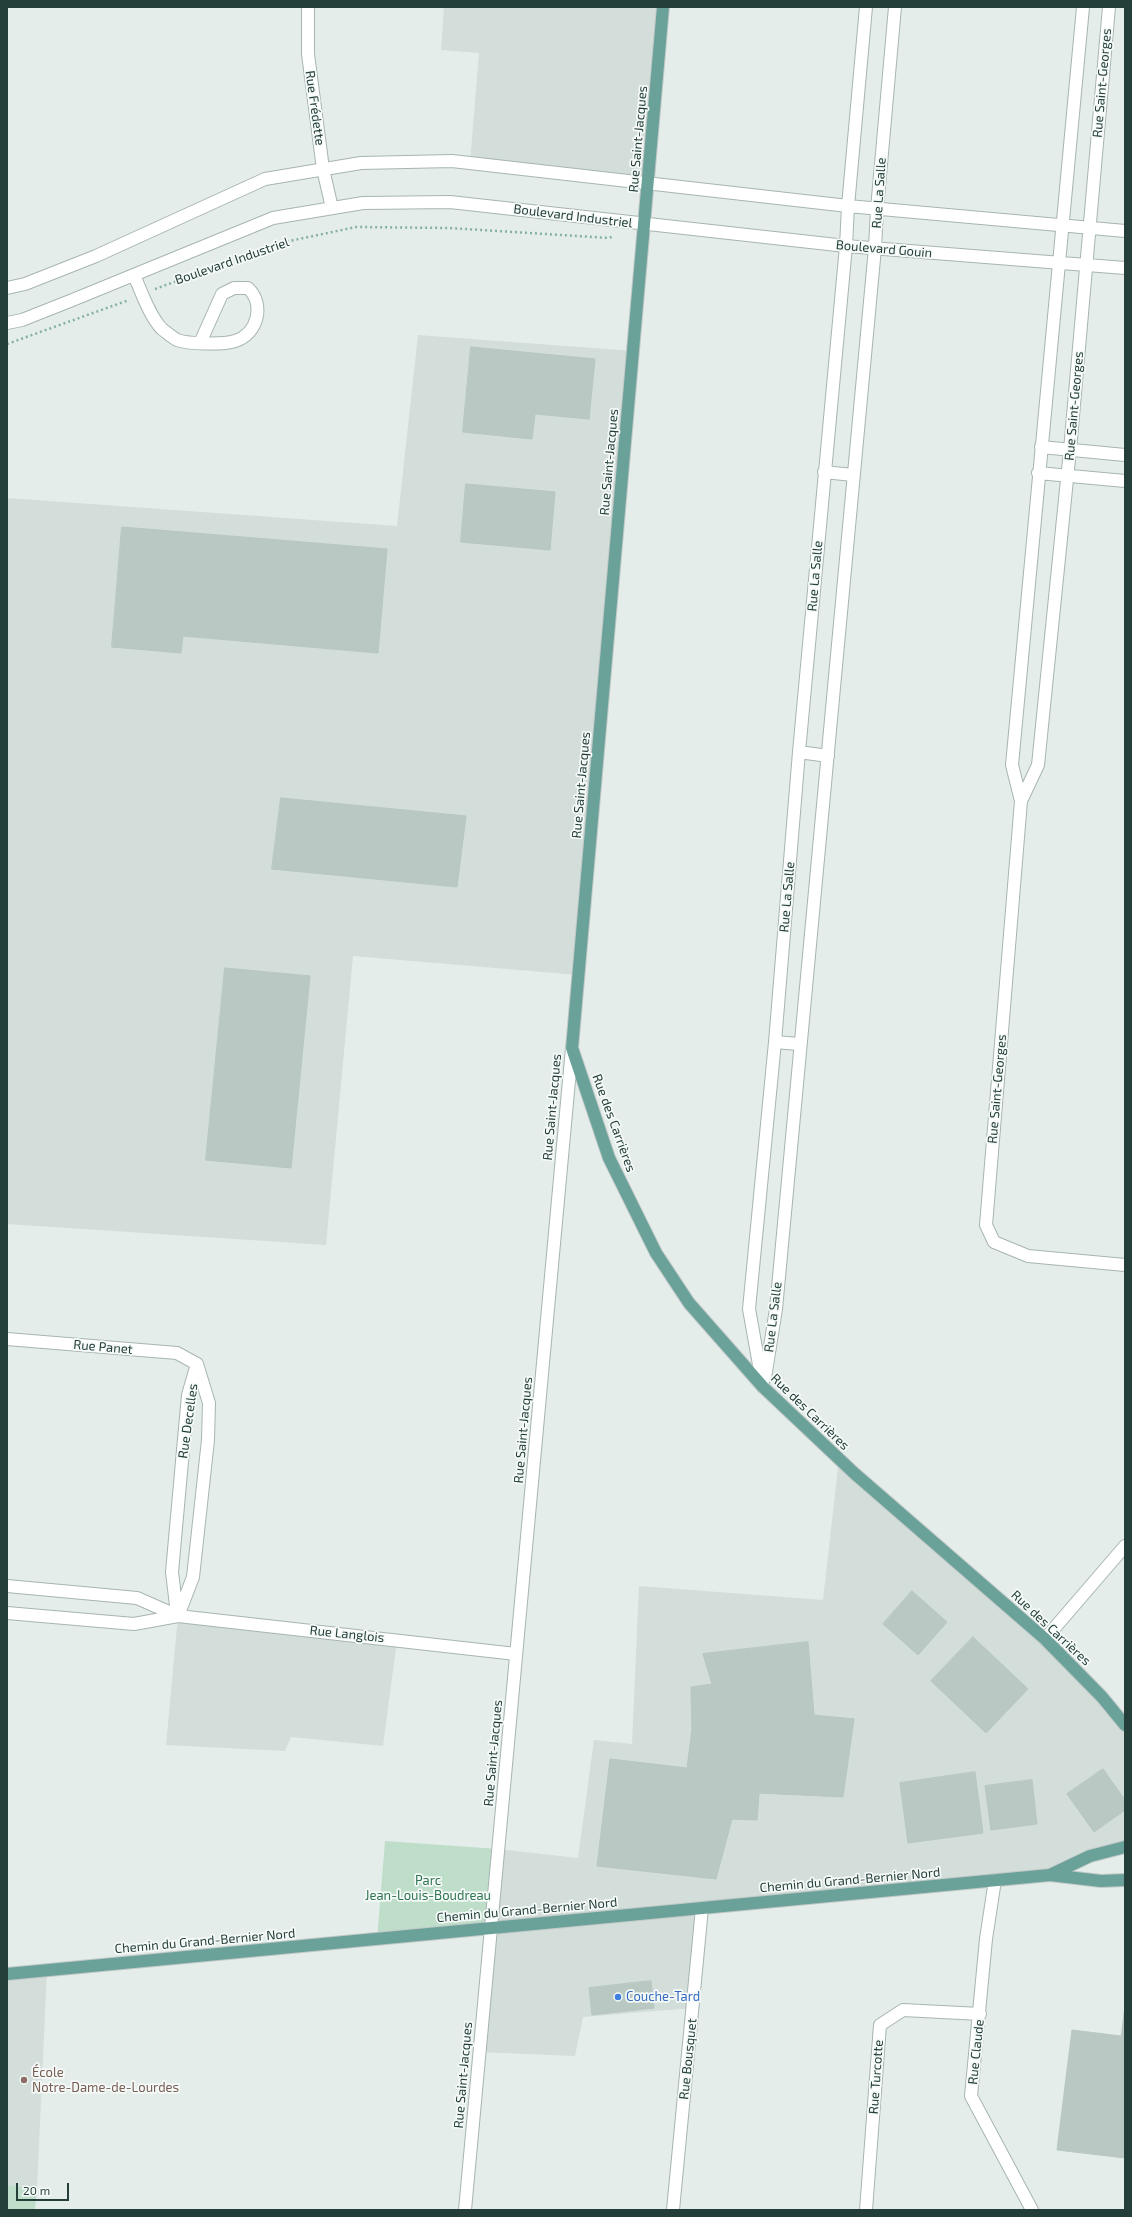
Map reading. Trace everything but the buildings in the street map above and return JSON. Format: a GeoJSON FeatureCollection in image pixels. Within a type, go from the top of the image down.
{"type":"FeatureCollection","features":[{"type":"Feature","properties":{"kind":"main road","name":"Rue Saint-Jacques"},"geometry":{"type":"LineString","coordinates":[[572,1048],[664,7]]}},
{"type":"Feature","properties":{"kind":"main road","name":"Rue des Carrières"},"geometry":{"type":"LineString","coordinates":[[572,1048],[609,1158],[656,1253],[689,1303],[763,1387],[854,1473],[1045,1639],[1102,1697],[1125,1725]]}},
{"type":"Feature","properties":{"kind":"main road","name":"Chemin du Grand-Bernier Nord"},"geometry":{"type":"LineString","coordinates":[[1050,1875],[1090,1856],[1125,1848]]}},
{"type":"Feature","properties":{"kind":"main road","name":"Chemin du Grand-Bernier Nord"},"geometry":{"type":"LineString","coordinates":[[7,1974],[1050,1875],[1101,1882],[1125,1880]]}},
{"type":"Feature","properties":{"kind":"street","name":"Rue Frédette"},"geometry":{"type":"LineString","coordinates":[[308,7],[308,54],[323,169],[332,208]]}},
{"type":"Feature","properties":{"kind":"street","name":"Rue La Salle"},"geometry":{"type":"LineString","coordinates":[[763,1387],[749,1309],[776,1042],[799,752],[846,246],[848,206],[866,7]]}},
{"type":"Feature","properties":{"kind":"street","name":"Rue La Salle"},"geometry":{"type":"LineString","coordinates":[[763,1387],[776,1309],[799,1044],[828,756],[875,248],[877,209],[895,7]]}},
{"type":"Feature","properties":{"kind":"street","name":"Rue Saint-Georges"},"geometry":{"type":"LineString","coordinates":[[1083,7],[1038,474],[1012,765],[1021,801],[986,1225],[994,1242],[1028,1256],[1125,1265]]}},
{"type":"Feature","properties":{"kind":"street","name":"Rue Saint-Georges"},"geometry":{"type":"LineString","coordinates":[[1021,801],[1038,765],[1070,450],[1109,7]]}},
{"type":"Feature","properties":{"kind":"street"},"geometry":{"type":"LineString","coordinates":[[7,288],[25,284],[96,256],[265,179],[360,163],[452,161],[848,206],[1125,231]]}},
{"type":"Feature","properties":{"kind":"street","name":"Boulevard Industriel"},"geometry":{"type":"LineString","coordinates":[[7,323],[22,320],[273,218],[363,203],[450,202],[644,225]]}},
{"type":"Feature","properties":{"kind":"street","name":"Boulevard Gouin"},"geometry":{"type":"LineString","coordinates":[[644,225],[846,246],[1125,268]]}},
{"type":"Feature","properties":{"kind":"street"},"geometry":{"type":"LineString","coordinates":[[134,275],[142,294],[161,328],[177,340],[200,343],[235,341],[253,329],[258,311],[254,293],[248,288],[234,288],[222,294],[200,343]]}},
{"type":"Feature","properties":{"kind":"street"},"geometry":{"type":"LineString","coordinates":[[1041,447],[1125,455]]}},
{"type":"Feature","properties":{"kind":"street"},"geometry":{"type":"LineString","coordinates":[[824,472],[853,475]]}},
{"type":"Feature","properties":{"kind":"street"},"geometry":{"type":"LineString","coordinates":[[1038,474],[1125,481]]}},
{"type":"Feature","properties":{"kind":"street"},"geometry":{"type":"LineString","coordinates":[[799,752],[828,756]]}},
{"type":"Feature","properties":{"kind":"street"},"geometry":{"type":"LineString","coordinates":[[776,1042],[799,1044]]}},
{"type":"Feature","properties":{"kind":"street","name":"Rue Saint-Jacques"},"geometry":{"type":"LineString","coordinates":[[465,2210],[572,1048]]}},
{"type":"Feature","properties":{"kind":"street","name":"Rue Panet"},"geometry":{"type":"LineString","coordinates":[[7,1339],[177,1353],[197,1364]]}},
{"type":"Feature","properties":{"kind":"street","name":"Rue Decelles"},"geometry":{"type":"LineString","coordinates":[[178,1616],[192,1577],[208,1440],[209,1402],[197,1364]]}},
{"type":"Feature","properties":{"kind":"street","name":"Rue Decelles"},"geometry":{"type":"LineString","coordinates":[[178,1616],[172,1572],[188,1395],[197,1364]]}},
{"type":"Feature","properties":{"kind":"street"},"geometry":{"type":"LineString","coordinates":[[1045,1639],[1125,1546]]}},
{"type":"Feature","properties":{"kind":"street","name":"Rue Langlois"},"geometry":{"type":"LineString","coordinates":[[7,1586],[137,1598],[178,1616]]}},
{"type":"Feature","properties":{"kind":"street","name":"Rue Langlois"},"geometry":{"type":"LineString","coordinates":[[7,1613],[134,1624],[178,1616],[516,1654]]}},
{"type":"Feature","properties":{"kind":"street","name":"Rue Claude"},"geometry":{"type":"LineString","coordinates":[[995,1880],[986,1939],[971,2096],[1032,2210]]}},
{"type":"Feature","properties":{"kind":"street","name":"Rue Bousquet"},"geometry":{"type":"LineString","coordinates":[[673,2210],[702,1908]]}},
{"type":"Feature","properties":{"kind":"street","name":"Rue Turcotte"},"geometry":{"type":"LineString","coordinates":[[866,2210],[880,2025],[903,2010],[980,2014]]}},
{"type":"Feature","properties":{"kind":"path","name":"Boulevard Industriel"},"geometry":{"type":"LineString","coordinates":[[7,344],[187,276],[280,243],[356,228],[450,228],[609,238],[616,235]]}},
{"type":"Feature","properties":{"kind":"shaded area"},"geometry":{"type":"Polygon","coordinates":[[[444,7],[663,7],[648,184],[470,163],[479,53],[441,50],[444,7]]]}},
{"type":"Feature","properties":{"kind":"shaded area"},"geometry":{"type":"Polygon","coordinates":[[[418,335],[633,351],[578,975],[353,956],[326,1245],[7,1224],[7,498],[397,526],[418,335]]]}},
{"type":"Feature","properties":{"kind":"shaded area"},"geometry":{"type":"Polygon","coordinates":[[[839,1459],[1045,1639],[1125,1725],[1125,1847],[1050,1875],[703,1908],[693,2008],[583,2017],[575,2056],[480,2052],[498,1849],[578,1858],[594,1740],[632,1744],[639,1586],[823,1600],[839,1459]]]}},
{"type":"Feature","properties":{"kind":"shaded area"},"geometry":{"type":"Polygon","coordinates":[[[178,1616],[397,1640],[383,1746],[291,1737],[285,1751],[166,1745],[178,1616]]]}},
{"type":"Feature","properties":{"kind":"shaded area","name":"École Notre-Dame-de-Lourdes"},"geometry":{"type":"Polygon","coordinates":[[[47,1970],[37,2189],[7,2185],[7,1974],[47,1970]]]}},
{"type":"Feature","properties":{"kind":"green space","name":"Parc Jean-Louis-Boudreau"},"geometry":{"type":"Polygon","coordinates":[[[385,1841],[498,1849],[491,1927],[377,1939],[385,1841]]]}},
{"type":"Feature","properties":{"kind":"green space"},"geometry":{"type":"Polygon","coordinates":[[[7,2185],[37,2189],[35,2210],[7,2210],[7,2185]]]}},
{"type":"Feature","properties":{"kind":"place","name":"Couche-Tard"},"geometry":{"type":"Point","coordinates":[618,1997]}},
{"type":"Feature","properties":{"kind":"place","name":"École Notre-Dame-de-Lourdes"},"geometry":{"type":"Point","coordinates":[24,2080]}}]}
